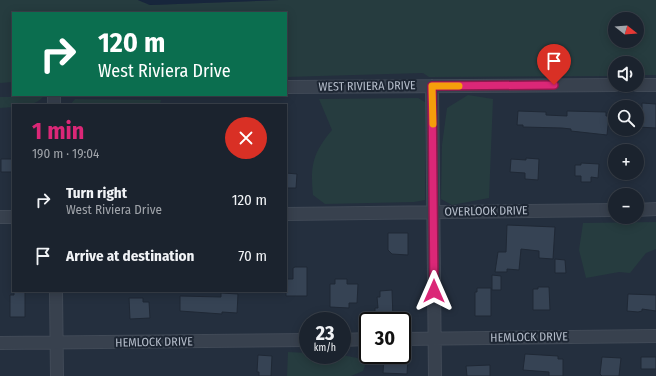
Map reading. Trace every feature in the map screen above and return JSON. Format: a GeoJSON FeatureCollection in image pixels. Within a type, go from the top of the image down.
{"type":"FeatureCollection","features":[{"type":"Feature","properties":{"kind":"street","name":"WEST RIVIERA DRIVE"},"geometry":{"type":"LineString","coordinates":[[287,87],[608,85]]}},
{"type":"Feature","properties":{"kind":"street"},"geometry":{"type":"LineString","coordinates":[[644,85],[656,85]]}},
{"type":"Feature","properties":{"kind":"street"},"geometry":{"type":"LineString","coordinates":[[432,86],[435,376]]}},
{"type":"Feature","properties":{"kind":"street","name":"OVERLOOK DRIVE"},"geometry":{"type":"LineString","coordinates":[[287,214],[608,210]]}},
{"type":"Feature","properties":{"kind":"street"},"geometry":{"type":"LineString","coordinates":[[644,210],[656,210]]}},
{"type":"Feature","properties":{"kind":"street"},"geometry":{"type":"LineString","coordinates":[[0,217],[12,217]]}},
{"type":"Feature","properties":{"kind":"street"},"geometry":{"type":"LineString","coordinates":[[56,292],[57,376]]}},
{"type":"Feature","properties":{"kind":"street","name":"HEMLOCK DRIVE"},"geometry":{"type":"LineString","coordinates":[[411,339],[656,336]]}},
{"type":"Feature","properties":{"kind":"street","name":"HEMLOCK DRIVE"},"geometry":{"type":"LineString","coordinates":[[0,343],[299,340]]}},
{"type":"Feature","properties":{"kind":"green space"},"geometry":{"type":"Polygon","coordinates":[[[0,0],[138,0],[150,5],[279,0],[656,0],[656,75],[644,75],[644,56],[608,56],[608,76],[429,77],[423,73],[287,77],[287,12],[12,12],[12,82],[0,83],[0,0]]]}},
{"type":"Feature","properties":{"kind":"green space"},"geometry":{"type":"Polygon","coordinates":[[[468,95],[493,99],[489,198],[452,205],[441,199],[442,145],[447,108],[468,95]]]}},
{"type":"Feature","properties":{"kind":"green space"},"geometry":{"type":"Polygon","coordinates":[[[0,97],[43,97],[33,103],[12,104],[12,107],[0,108],[0,97]]]}},
{"type":"Feature","properties":{"kind":"green space"},"geometry":{"type":"Polygon","coordinates":[[[418,98],[425,102],[425,200],[414,202],[325,204],[313,195],[312,175],[314,160],[321,146],[332,130],[319,99],[418,98]]]}},
{"type":"Feature","properties":{"kind":"green space"},"geometry":{"type":"Polygon","coordinates":[[[75,99],[161,100],[160,104],[71,104],[75,99]]]}},
{"type":"Feature","properties":{"kind":"green space"},"geometry":{"type":"Polygon","coordinates":[[[644,222],[656,222],[656,249],[646,253],[630,273],[619,272],[586,278],[579,250],[583,223],[644,224],[644,222]]]}},
{"type":"Feature","properties":{"kind":"green space"},"geometry":{"type":"Polygon","coordinates":[[[288,352],[299,353],[299,364],[351,364],[351,357],[359,358],[359,364],[366,364],[363,371],[351,376],[287,376],[288,352]]]}},
{"type":"Feature","properties":{"kind":"water"},"geometry":{"type":"Polygon","coordinates":[[[138,0],[279,0],[150,5],[138,0]]]}},
{"type":"Feature","properties":{"kind":"building"},"geometry":{"type":"Polygon","coordinates":[[[644,103],[656,104],[656,128],[644,127],[644,103]]]}},
{"type":"Feature","properties":{"kind":"building"},"geometry":{"type":"Polygon","coordinates":[[[518,111],[546,112],[546,115],[567,116],[567,111],[606,112],[606,116],[608,116],[607,135],[571,131],[571,129],[562,128],[523,127],[523,125],[517,125],[518,111]]]}},
{"type":"Feature","properties":{"kind":"building"},"geometry":{"type":"Polygon","coordinates":[[[526,158],[539,159],[538,180],[525,179],[525,173],[510,172],[511,159],[526,160],[526,158]]]}},
{"type":"Feature","properties":{"kind":"building"},"geometry":{"type":"Polygon","coordinates":[[[1,159],[12,159],[12,172],[1,172],[1,159]]]}},
{"type":"Feature","properties":{"kind":"building"},"geometry":{"type":"Polygon","coordinates":[[[581,163],[599,164],[598,178],[591,177],[591,182],[581,182],[581,176],[575,176],[575,165],[581,165],[581,163]]]}},
{"type":"Feature","properties":{"kind":"building"},"geometry":{"type":"Polygon","coordinates":[[[287,173],[297,174],[296,188],[287,188],[287,173]]]}},
{"type":"Feature","properties":{"kind":"building"},"geometry":{"type":"Polygon","coordinates":[[[507,225],[555,227],[553,259],[539,258],[539,251],[521,249],[519,270],[507,269],[507,272],[495,272],[498,252],[506,252],[507,225]]]}},
{"type":"Feature","properties":{"kind":"building"},"geometry":{"type":"Polygon","coordinates":[[[388,233],[408,233],[408,255],[392,254],[388,250],[388,233]]]}},
{"type":"Feature","properties":{"kind":"building"},"geometry":{"type":"Polygon","coordinates":[[[555,259],[565,260],[566,273],[555,273],[555,259]]]}},
{"type":"Feature","properties":{"kind":"building"},"geometry":{"type":"Polygon","coordinates":[[[307,267],[307,296],[286,296],[287,279],[293,279],[293,268],[307,267]]]}},
{"type":"Feature","properties":{"kind":"building"},"geometry":{"type":"Polygon","coordinates":[[[492,275],[501,276],[501,290],[492,290],[492,275]]]}},
{"type":"Feature","properties":{"kind":"building"},"geometry":{"type":"Polygon","coordinates":[[[335,279],[347,279],[347,284],[358,284],[357,303],[349,303],[349,308],[330,307],[330,284],[335,284],[335,279]]]}},
{"type":"Feature","properties":{"kind":"building"},"geometry":{"type":"Polygon","coordinates":[[[538,287],[549,287],[550,310],[533,310],[533,289],[538,289],[538,287]]]}},
{"type":"Feature","properties":{"kind":"building"},"geometry":{"type":"Polygon","coordinates":[[[477,288],[491,288],[491,316],[475,316],[475,292],[477,292],[477,288]]]}},
{"type":"Feature","properties":{"kind":"building"},"geometry":{"type":"Polygon","coordinates":[[[392,290],[393,312],[375,312],[375,308],[378,308],[377,297],[380,297],[380,291],[392,290]]]}},
{"type":"Feature","properties":{"kind":"building"},"geometry":{"type":"Polygon","coordinates":[[[14,292],[25,292],[25,317],[10,317],[10,295],[14,295],[14,292]]]}},
{"type":"Feature","properties":{"kind":"building"},"geometry":{"type":"Polygon","coordinates":[[[221,293],[238,294],[237,313],[222,312],[222,314],[180,311],[180,296],[221,297],[221,293]]]}},
{"type":"Feature","properties":{"kind":"building"},"geometry":{"type":"Polygon","coordinates":[[[628,294],[656,295],[656,311],[642,309],[642,311],[638,312],[627,311],[628,294]]]}},
{"type":"Feature","properties":{"kind":"building"},"geometry":{"type":"Polygon","coordinates":[[[129,298],[143,298],[143,302],[149,302],[150,318],[130,319],[129,298]]]}},
{"type":"Feature","properties":{"kind":"building"},"geometry":{"type":"Polygon","coordinates":[[[525,354],[558,356],[558,359],[563,359],[563,376],[549,376],[549,372],[523,370],[525,354]]]}},
{"type":"Feature","properties":{"kind":"building"},"geometry":{"type":"Polygon","coordinates":[[[258,355],[272,356],[271,376],[259,376],[259,372],[257,372],[258,355]]]}},
{"type":"Feature","properties":{"kind":"building"},"geometry":{"type":"Polygon","coordinates":[[[602,357],[621,358],[619,376],[602,376],[600,374],[602,357]]]}},
{"type":"Feature","properties":{"kind":"building"},"geometry":{"type":"Polygon","coordinates":[[[641,357],[656,357],[656,369],[641,369],[641,357]]]}},
{"type":"Feature","properties":{"kind":"building"},"geometry":{"type":"Polygon","coordinates":[[[384,364],[408,364],[407,374],[383,373],[384,364]]]}},
{"type":"Feature","properties":{"kind":"building"},"geometry":{"type":"Polygon","coordinates":[[[490,365],[490,376],[467,376],[466,366],[490,365]]]}},
{"type":"Feature","properties":{"kind":"slow traffic"},"geometry":{"type":"LineString","coordinates":[[433,124],[432,86],[459,86]]}},
{"type":"Feature","properties":{"kind":"route"},"geometry":{"type":"LineString","coordinates":[[434,291],[432,86],[554,85]]}}]}
